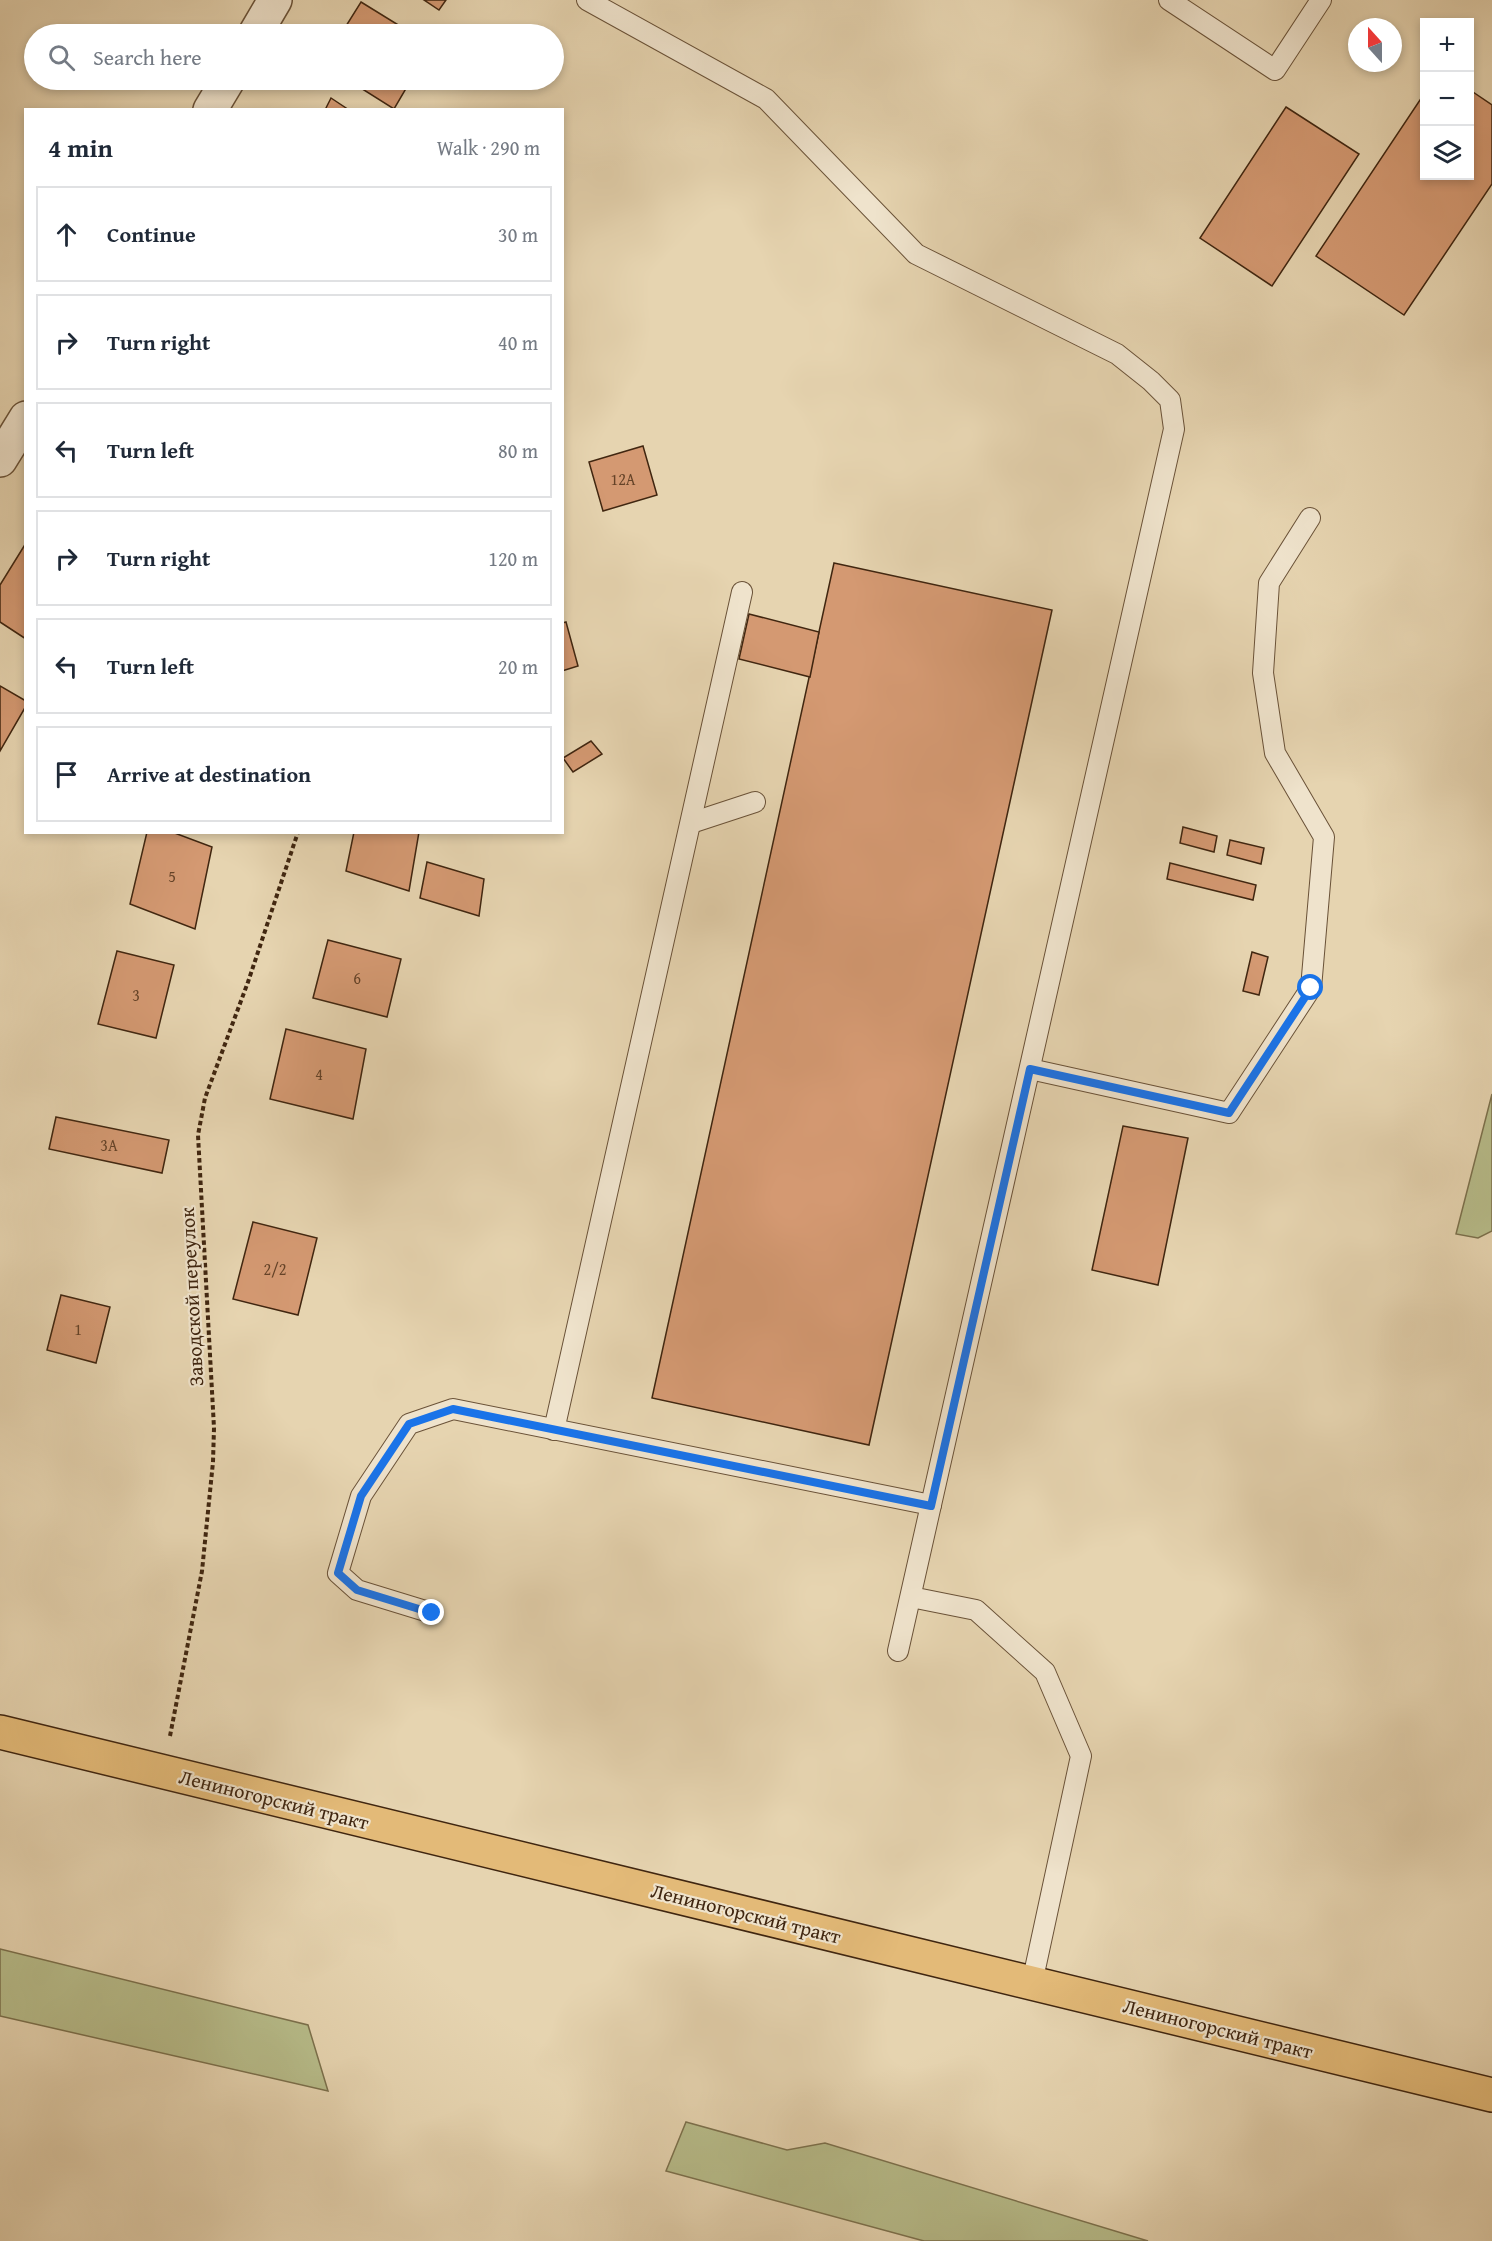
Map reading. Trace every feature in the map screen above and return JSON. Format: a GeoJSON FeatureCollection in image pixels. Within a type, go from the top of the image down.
{"type":"FeatureCollection","features":[{"type":"Feature","properties":{"kind":"main road","name":"Лениногорский тракт"},"geometry":{"type":"LineString","coordinates":[[0,1732],[1492,2095]]}},
{"type":"Feature","properties":{"kind":"street"},"geometry":{"type":"LineString","coordinates":[[261,24],[275,0]]}},
{"type":"Feature","properties":{"kind":"street"},"geometry":{"type":"LineString","coordinates":[[211,108],[222,90]]}},
{"type":"Feature","properties":{"kind":"street"},"geometry":{"type":"LineString","coordinates":[[0,460],[24,421]]}},
{"type":"Feature","properties":{"kind":"lane"},"geometry":{"type":"LineString","coordinates":[[587,0],[766,99],[916,254],[1117,354],[1151,381],[1170,400],[1174,429],[898,1651]]}},
{"type":"Feature","properties":{"kind":"lane"},"geometry":{"type":"LineString","coordinates":[[1169,0],[1275,70],[1321,0]]}},
{"type":"Feature","properties":{"kind":"lane"},"geometry":{"type":"LineString","coordinates":[[1030,1069],[1229,1113],[1311,988],[1324,837],[1275,753],[1263,673],[1269,583],[1310,518]]}},
{"type":"Feature","properties":{"kind":"lane"},"geometry":{"type":"LineString","coordinates":[[554,1430],[742,592]]}},
{"type":"Feature","properties":{"kind":"lane"},"geometry":{"type":"LineString","coordinates":[[691,823],[755,802]]}},
{"type":"Feature","properties":{"kind":"lane"},"geometry":{"type":"LineString","coordinates":[[432,1613],[357,1590],[338,1573],[361,1496],[409,1424],[453,1409],[931,1506]]}},
{"type":"Feature","properties":{"kind":"lane"},"geometry":{"type":"LineString","coordinates":[[911,1598],[976,1610],[1045,1672],[1082,1756],[1032,1983]]}},
{"type":"Feature","properties":{"kind":"path","name":"Заводской переулок"},"geometry":{"type":"LineString","coordinates":[[162,1772],[202,1571],[213,1462],[214,1428],[198,1135],[205,1098],[248,982],[297,834]]}},
{"type":"Feature","properties":{"kind":"green space"},"geometry":{"type":"Polygon","coordinates":[[[1492,1094],[1492,1231],[1478,1238],[1456,1234],[1492,1094]]]}},
{"type":"Feature","properties":{"kind":"green space"},"geometry":{"type":"Polygon","coordinates":[[[0,1949],[308,2025],[328,2091],[0,2016],[0,1949]]]}},
{"type":"Feature","properties":{"kind":"green space"},"geometry":{"type":"Polygon","coordinates":[[[686,2122],[787,2150],[825,2143],[1148,2241],[924,2241],[666,2171],[686,2122]]]}},
{"type":"Feature","properties":{"kind":"building"},"geometry":{"type":"Polygon","coordinates":[[[424,0],[446,0],[439,10],[424,0]]]}},
{"type":"Feature","properties":{"kind":"building"},"geometry":{"type":"Polygon","coordinates":[[[361,2],[397,24],[347,24],[361,2]]]}},
{"type":"Feature","properties":{"kind":"building"},"geometry":{"type":"Polygon","coordinates":[[[364,90],[405,90],[392,108],[364,90]]]}},
{"type":"Feature","properties":{"kind":"building"},"geometry":{"type":"Polygon","coordinates":[[[1474,93],[1492,105],[1492,184],[1404,315],[1316,256],[1420,100],[1420,180],[1474,180],[1474,93]]]}},
{"type":"Feature","properties":{"kind":"building"},"geometry":{"type":"Polygon","coordinates":[[[331,98],[346,108],[326,108],[331,98]]]}},
{"type":"Feature","properties":{"kind":"building"},"geometry":{"type":"Polygon","coordinates":[[[1286,107],[1359,154],[1272,286],[1200,238],[1286,107]]]}},
{"type":"Feature","properties":{"kind":"building"},"geometry":{"type":"Polygon","coordinates":[[[643,446],[657,495],[603,511],[589,462],[643,446]]]}},
{"type":"Feature","properties":{"kind":"building"},"geometry":{"type":"Polygon","coordinates":[[[24,546],[24,638],[0,622],[0,585],[24,546]]]}},
{"type":"Feature","properties":{"kind":"building"},"geometry":{"type":"Polygon","coordinates":[[[834,563],[1052,610],[869,1445],[652,1398],[834,563]]]}},
{"type":"Feature","properties":{"kind":"building"},"geometry":{"type":"Polygon","coordinates":[[[749,614],[819,632],[810,677],[739,659],[749,614]]]}},
{"type":"Feature","properties":{"kind":"building"},"geometry":{"type":"Polygon","coordinates":[[[564,622],[566,622],[578,666],[564,670],[564,622]]]}},
{"type":"Feature","properties":{"kind":"building"},"geometry":{"type":"Polygon","coordinates":[[[0,686],[24,700],[24,709],[0,751],[0,686]]]}},
{"type":"Feature","properties":{"kind":"building"},"geometry":{"type":"Polygon","coordinates":[[[591,741],[602,754],[573,772],[564,757],[591,741]]]}},
{"type":"Feature","properties":{"kind":"building"},"geometry":{"type":"Polygon","coordinates":[[[1183,827],[1217,836],[1214,852],[1180,843],[1183,827]]]}},
{"type":"Feature","properties":{"kind":"building"},"geometry":{"type":"Polygon","coordinates":[[[147,834],[177,834],[212,847],[195,929],[130,904],[147,834]]]}},
{"type":"Feature","properties":{"kind":"building"},"geometry":{"type":"Polygon","coordinates":[[[354,834],[419,834],[409,891],[346,871],[354,834]]]}},
{"type":"Feature","properties":{"kind":"building"},"geometry":{"type":"Polygon","coordinates":[[[1230,840],[1264,848],[1261,864],[1227,855],[1230,840]]]}},
{"type":"Feature","properties":{"kind":"building"},"geometry":{"type":"Polygon","coordinates":[[[427,862],[484,879],[479,916],[420,898],[427,862]]]}},
{"type":"Feature","properties":{"kind":"building"},"geometry":{"type":"Polygon","coordinates":[[[1170,863],[1256,885],[1253,900],[1167,879],[1170,863]]]}},
{"type":"Feature","properties":{"kind":"building"},"geometry":{"type":"Polygon","coordinates":[[[328,940],[401,959],[387,1017],[313,998],[328,940]]]}},
{"type":"Feature","properties":{"kind":"building"},"geometry":{"type":"Polygon","coordinates":[[[117,951],[174,965],[156,1038],[98,1024],[117,951]]]}},
{"type":"Feature","properties":{"kind":"building"},"geometry":{"type":"Polygon","coordinates":[[[1252,952],[1268,957],[1259,995],[1243,991],[1252,952]]]}},
{"type":"Feature","properties":{"kind":"building"},"geometry":{"type":"Polygon","coordinates":[[[286,1029],[366,1049],[353,1119],[270,1099],[286,1029]]]}},
{"type":"Feature","properties":{"kind":"building"},"geometry":{"type":"Polygon","coordinates":[[[56,1117],[169,1140],[162,1173],[49,1149],[56,1117]]]}},
{"type":"Feature","properties":{"kind":"building"},"geometry":{"type":"Polygon","coordinates":[[[1123,1126],[1188,1138],[1158,1285],[1092,1270],[1123,1126]]]}},
{"type":"Feature","properties":{"kind":"building"},"geometry":{"type":"Polygon","coordinates":[[[253,1222],[317,1238],[298,1315],[233,1299],[253,1222]]]}},
{"type":"Feature","properties":{"kind":"building"},"geometry":{"type":"Polygon","coordinates":[[[61,1295],[110,1307],[96,1363],[47,1350],[61,1295]]]}},
{"type":"Feature","properties":{"kind":"route"},"geometry":{"type":"LineString","coordinates":[[432,1613],[357,1590],[338,1573],[361,1496],[409,1424],[453,1409],[931,1506],[1030,1069],[1229,1113],[1311,988]]}}]}
